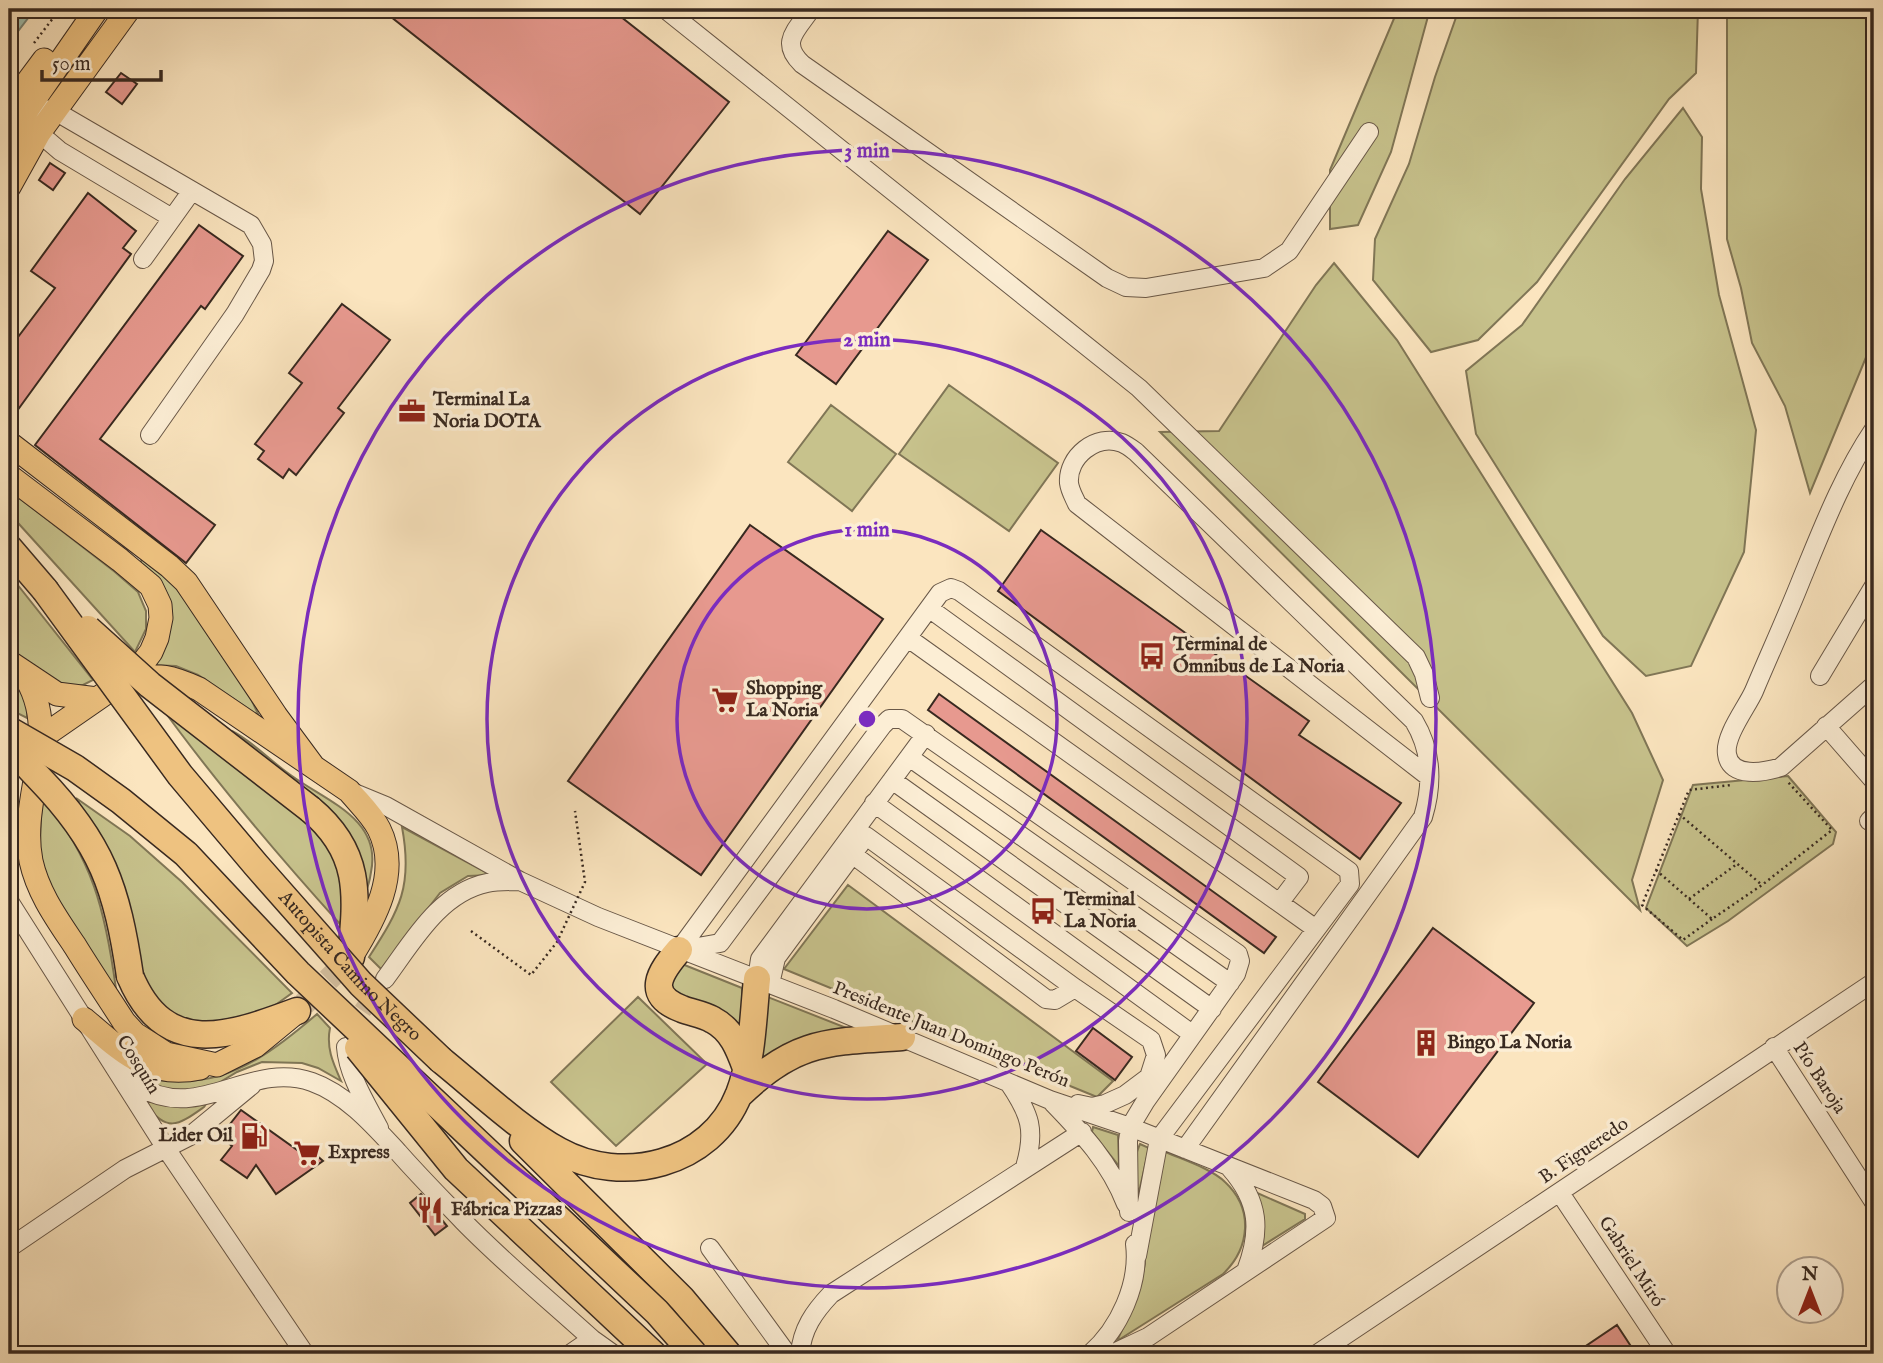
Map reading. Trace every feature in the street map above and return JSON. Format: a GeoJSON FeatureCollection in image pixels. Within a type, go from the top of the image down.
{"type":"FeatureCollection","features":[{"type":"Feature","properties":{"kind":"highway","name":"Autopista Camino Negro"},"geometry":{"type":"LineString","coordinates":[[9,548],[45,590],[180,775],[361,984],[682,1299],[728,1354]]}},
{"type":"Feature","properties":{"kind":"highway"},"geometry":{"type":"LineString","coordinates":[[45,590],[150,685],[324,820],[341,844],[354,875],[351,957]]}},
{"type":"Feature","properties":{"kind":"highway","name":"Autopista Camino Negro"},"geometry":{"type":"LineString","coordinates":[[9,730],[75,768],[186,854],[298,973],[657,1312],[694,1354]]}},
{"type":"Feature","properties":{"kind":"highway"},"geometry":{"type":"LineString","coordinates":[[9,747],[56,795],[91,841],[105,870],[123,926],[130,976],[137,992],[155,1014],[179,1030],[197,1035],[220,1036],[248,1029],[301,1008]]}},
{"type":"Feature","properties":{"kind":"highway"},"geometry":{"type":"LineString","coordinates":[[679,950],[658,979],[664,999],[672,1005],[713,1020],[727,1031],[738,1046],[746,1068]]}},
{"type":"Feature","properties":{"kind":"highway"},"geometry":{"type":"LineString","coordinates":[[298,973],[456,1169],[653,1354]]}},
{"type":"Feature","properties":{"kind":"highway"},"geometry":{"type":"LineString","coordinates":[[441,1060],[536,1137],[559,1151],[600,1166],[642,1168],[657,1165],[690,1151],[710,1137],[721,1125],[738,1096],[764,981]]}},
{"type":"Feature","properties":{"kind":"highway"},"geometry":{"type":"LineString","coordinates":[[738,1096],[760,1074],[785,1057],[802,1050],[857,1040],[902,1037]]}},
{"type":"Feature","properties":{"kind":"main road"},"geometry":{"type":"LineString","coordinates":[[9,141],[19,107],[80,9]]}},
{"type":"Feature","properties":{"kind":"main road"},"geometry":{"type":"LineString","coordinates":[[19,107],[97,9]]}},
{"type":"Feature","properties":{"kind":"main road"},"geometry":{"type":"LineString","coordinates":[[9,187],[39,133],[129,9]]}},
{"type":"Feature","properties":{"kind":"main road"},"geometry":{"type":"LineString","coordinates":[[9,443],[169,566],[186,583],[313,766]]}},
{"type":"Feature","properties":{"kind":"main road"},"geometry":{"type":"LineString","coordinates":[[9,476],[151,586],[161,618],[151,653],[142,664],[97,699],[9,759]]}},
{"type":"Feature","properties":{"kind":"main road"},"geometry":{"type":"LineString","coordinates":[[16,668],[57,694],[97,699]]}},
{"type":"Feature","properties":{"kind":"main road"},"geometry":{"type":"LineString","coordinates":[[16,668],[31,685],[40,711],[41,738],[29,822],[30,848],[35,875],[50,908],[124,1023],[135,1034],[166,1054],[217,1065]]}},
{"type":"Feature","properties":{"kind":"main road"},"geometry":{"type":"LineString","coordinates":[[122,681],[161,675],[199,689],[349,791],[378,827],[386,846],[388,863],[382,894],[372,922],[351,957]]}},
{"type":"Feature","properties":{"kind":"main road"},"geometry":{"type":"LineString","coordinates":[[84,1018],[127,1055],[148,1066],[169,1071],[191,1070],[217,1065],[255,1046],[301,1008]]}},
{"type":"Feature","properties":{"kind":"street"},"geometry":{"type":"LineString","coordinates":[[665,9],[1156,404],[1416,657],[1430,698]]}},
{"type":"Feature","properties":{"kind":"street"},"geometry":{"type":"LineString","coordinates":[[811,9],[792,37],[789,47],[802,64],[1107,278],[1126,287],[1146,288],[1264,268],[1275,263],[1289,251],[1369,132]]}},
{"type":"Feature","properties":{"kind":"street"},"geometry":{"type":"LineString","coordinates":[[19,107],[55,111],[251,225],[262,244],[264,261],[261,270],[235,314],[150,435]]}},
{"type":"Feature","properties":{"kind":"street"},"geometry":{"type":"LineString","coordinates":[[19,107],[39,133],[60,151],[172,218]]}},
{"type":"Feature","properties":{"kind":"street"},"geometry":{"type":"LineString","coordinates":[[143,259],[191,192]]}},
{"type":"Feature","properties":{"kind":"street"},"geometry":{"type":"LineString","coordinates":[[1874,429],[1845,478],[1752,696],[1728,741],[1727,754],[1730,763],[1753,773],[1781,767],[1874,685]]}},
{"type":"Feature","properties":{"kind":"street"},"geometry":{"type":"LineString","coordinates":[[1185,1149],[1423,817],[1428,800],[1429,777],[1429,762],[1425,744],[1414,721],[1136,452],[1121,443],[1105,441],[1093,444],[1081,452],[1071,468],[1069,482],[1077,504],[1429,777]]}},
{"type":"Feature","properties":{"kind":"street"},"geometry":{"type":"LineString","coordinates":[[679,950],[940,593],[951,588],[959,591],[1349,871],[1350,884],[1159,1139],[1133,1279],[1120,1315],[1103,1342],[1090,1354]]}},
{"type":"Feature","properties":{"kind":"street"},"geometry":{"type":"LineString","coordinates":[[1820,676],[1871,598]]}},
{"type":"Feature","properties":{"kind":"street"},"geometry":{"type":"LineString","coordinates":[[930,608],[1299,877],[1280,902]]}},
{"type":"Feature","properties":{"kind":"street"},"geometry":{"type":"LineString","coordinates":[[908,638],[1316,929]]}},
{"type":"Feature","properties":{"kind":"street"},"geometry":{"type":"LineString","coordinates":[[679,950],[720,943],[889,719],[902,719],[926,734],[1238,954],[1240,961],[1230,983],[1192,1034],[1130,1127],[1129,1212],[1136,1256]]}},
{"type":"Feature","properties":{"kind":"street"},"geometry":{"type":"LineString","coordinates":[[1826,726],[1874,780]]}},
{"type":"Feature","properties":{"kind":"street"},"geometry":{"type":"LineString","coordinates":[[764,981],[760,958],[926,734]]}},
{"type":"Feature","properties":{"kind":"street"},"geometry":{"type":"LineString","coordinates":[[909,757],[1230,983]]}},
{"type":"Feature","properties":{"kind":"street"},"geometry":{"type":"LineString","coordinates":[[892,780],[1212,1009]]}},
{"type":"Feature","properties":{"kind":"street","name":"Presidente Juan Domingo Perón"},"geometry":{"type":"LineString","coordinates":[[349,791],[386,806],[520,881],[598,917],[764,981],[1050,1100],[1130,1127],[1314,1200],[1322,1206],[1326,1218],[1247,1271]]}},
{"type":"Feature","properties":{"kind":"street"},"geometry":{"type":"LineString","coordinates":[[874,803],[1192,1034]]}},
{"type":"Feature","properties":{"kind":"street"},"geometry":{"type":"LineString","coordinates":[[764,981],[776,958],[866,836],[1151,1040],[1155,1046],[1155,1062],[1149,1077],[1125,1095],[1091,1107],[1050,1100]]}},
{"type":"Feature","properties":{"kind":"street"},"geometry":{"type":"LineString","coordinates":[[852,853],[1046,999],[1055,1000],[1075,988]]}},
{"type":"Feature","properties":{"kind":"street"},"geometry":{"type":"LineString","coordinates":[[385,979],[444,903],[471,887],[488,882],[520,881]]}},
{"type":"Feature","properties":{"kind":"street","name":"Cosquín"},"geometry":{"type":"LineString","coordinates":[[9,901],[165,1147],[305,1354]]}},
{"type":"Feature","properties":{"kind":"street","name":"B. Figueredo"},"geometry":{"type":"LineString","coordinates":[[1326,1352],[1874,982]]}},
{"type":"Feature","properties":{"kind":"street"},"geometry":{"type":"LineString","coordinates":[[345,1047],[357,1083],[382,1134]]}},
{"type":"Feature","properties":{"kind":"street","name":"Pío Baroja"},"geometry":{"type":"LineString","coordinates":[[1774,1047],[1874,1202]]}},
{"type":"Feature","properties":{"kind":"street"},"geometry":{"type":"LineString","coordinates":[[114,1066],[137,1086],[154,1094],[175,1098],[194,1098],[260,1078],[287,1077],[312,1082],[336,1095],[382,1134],[466,1223],[592,1339],[613,1354]]}},
{"type":"Feature","properties":{"kind":"street"},"geometry":{"type":"LineString","coordinates":[[9,1248],[125,1169],[200,1130],[260,1078]]}},
{"type":"Feature","properties":{"kind":"street"},"geometry":{"type":"LineString","coordinates":[[1009,1082],[1023,1104],[1030,1122],[1031,1149],[1025,1167]]}},
{"type":"Feature","properties":{"kind":"street"},"geometry":{"type":"LineString","coordinates":[[1050,1100],[1082,1132],[1112,1173],[1129,1212]]}},
{"type":"Feature","properties":{"kind":"street"},"geometry":{"type":"LineString","coordinates":[[800,1354],[806,1328],[817,1309],[831,1294],[1082,1132]]}},
{"type":"Feature","properties":{"kind":"street"},"geometry":{"type":"LineString","coordinates":[[1112,1354],[1148,1337],[1247,1271],[1255,1249],[1255,1215],[1247,1190],[1229,1167]]}},
{"type":"Feature","properties":{"kind":"street","name":"Gabriel Miró"},"geometry":{"type":"LineString","coordinates":[[1560,1193],[1667,1354]]}},
{"type":"Feature","properties":{"kind":"street"},"geometry":{"type":"LineString","coordinates":[[710,1248],[787,1354]]}},
{"type":"Feature","properties":{"kind":"street"},"geometry":{"type":"LineString","coordinates":[[570,1354],[592,1339]]}},
{"type":"Feature","properties":{"kind":"path"},"geometry":{"type":"LineString","coordinates":[[1730,785],[1689,790],[1642,905],[1684,940],[1762,885],[1832,830],[1785,779],[1781,767]]}},
{"type":"Feature","properties":{"kind":"path"},"geometry":{"type":"LineString","coordinates":[[471,931],[531,975],[557,943],[585,882],[575,811]]}},
{"type":"Feature","properties":{"kind":"path"},"geometry":{"type":"LineString","coordinates":[[1679,814],[1762,885]]}},
{"type":"Feature","properties":{"kind":"path"},"geometry":{"type":"LineString","coordinates":[[1689,899],[1737,863]]}},
{"type":"Feature","properties":{"kind":"path"},"geometry":{"type":"LineString","coordinates":[[1656,870],[1712,919]]}},
{"type":"Feature","properties":{"kind":"shaded area"},"geometry":{"type":"Polygon","coordinates":[[[9,9],[35,9],[9,43],[9,9]]]}},
{"type":"Feature","properties":{"kind":"shaded area"},"geometry":{"type":"Polygon","coordinates":[[[1398,9],[1430,9],[1391,152],[1358,225],[1330,229],[1330,170],[1398,9]]]}},
{"type":"Feature","properties":{"kind":"shaded area"},"geometry":{"type":"Polygon","coordinates":[[[1459,9],[1698,9],[1696,73],[1669,99],[1537,282],[1478,340],[1431,352],[1373,280],[1375,239],[1409,164],[1459,9]]]}},
{"type":"Feature","properties":{"kind":"shaded area"},"geometry":{"type":"Polygon","coordinates":[[[1727,9],[1874,9],[1874,338],[1810,493],[1785,406],[1752,343],[1741,288],[1727,239],[1727,9]]]}},
{"type":"Feature","properties":{"kind":"shaded area"},"geometry":{"type":"Polygon","coordinates":[[[1683,108],[1702,137],[1701,189],[1719,295],[1756,430],[1744,552],[1691,666],[1646,676],[1603,636],[1476,434],[1466,371],[1522,325],[1625,179],[1683,108]]]}},
{"type":"Feature","properties":{"kind":"shaded area"},"geometry":{"type":"Polygon","coordinates":[[[1334,263],[1397,340],[1632,713],[1663,780],[1632,880],[1640,910],[1160,432],[1219,431],[1316,285],[1334,263]]]}},
{"type":"Feature","properties":{"kind":"shaded area"},"geometry":{"type":"Polygon","coordinates":[[[949,385],[1058,463],[1009,531],[899,454],[949,385]]]}},
{"type":"Feature","properties":{"kind":"shaded area"},"geometry":{"type":"Polygon","coordinates":[[[831,405],[896,454],[852,511],[788,462],[831,405]]]}},
{"type":"Feature","properties":{"kind":"shaded area"},"geometry":{"type":"Polygon","coordinates":[[[9,490],[138,592],[146,611],[146,629],[135,652],[9,513],[9,490]]]}},
{"type":"Feature","properties":{"kind":"shaded area"},"geometry":{"type":"Polygon","coordinates":[[[144,556],[168,577],[239,673],[259,716],[198,675],[176,666],[149,665],[164,635],[140,563],[144,556]]]}},
{"type":"Feature","properties":{"kind":"shaded area"},"geometry":{"type":"Polygon","coordinates":[[[9,574],[93,680],[68,689],[9,653],[9,574]]]}},
{"type":"Feature","properties":{"kind":"shaded area"},"geometry":{"type":"Polygon","coordinates":[[[9,675],[25,694],[27,718],[9,709],[9,675]]]}},
{"type":"Feature","properties":{"kind":"shaded area"},"geometry":{"type":"Polygon","coordinates":[[[157,701],[245,768],[327,841],[342,882],[344,902],[340,924],[245,815],[157,701]]]}},
{"type":"Feature","properties":{"kind":"shaded area"},"geometry":{"type":"Polygon","coordinates":[[[232,731],[292,776],[335,803],[360,825],[368,838],[372,854],[370,877],[365,892],[361,872],[232,731]]]}},
{"type":"Feature","properties":{"kind":"shaded area"},"geometry":{"type":"Polygon","coordinates":[[[1788,776],[1836,832],[1833,844],[1728,921],[1687,946],[1646,908],[1693,785],[1788,776]]]}},
{"type":"Feature","properties":{"kind":"shaded area"},"geometry":{"type":"Polygon","coordinates":[[[42,795],[74,842],[94,886],[107,934],[116,989],[51,901],[39,864],[42,795]]]}},
{"type":"Feature","properties":{"kind":"shaded area"},"geometry":{"type":"Polygon","coordinates":[[[76,798],[130,836],[182,882],[292,993],[267,1011],[240,1025],[183,1021],[158,1007],[145,987],[97,836],[76,798]]]}},
{"type":"Feature","properties":{"kind":"shaded area"},"geometry":{"type":"Polygon","coordinates":[[[402,827],[491,875],[468,876],[440,893],[381,969],[369,957],[389,925],[405,881],[402,827]]]}},
{"type":"Feature","properties":{"kind":"shaded area"},"geometry":{"type":"Polygon","coordinates":[[[848,885],[1113,1081],[1097,1097],[784,969],[848,885]]]}},
{"type":"Feature","properties":{"kind":"shaded area"},"geometry":{"type":"Polygon","coordinates":[[[677,962],[742,988],[742,1030],[681,997],[670,985],[677,962]]]}},
{"type":"Feature","properties":{"kind":"shaded area"},"geometry":{"type":"Polygon","coordinates":[[[760,994],[849,1029],[756,1065],[760,994]]]}},
{"type":"Feature","properties":{"kind":"shaded area"},"geometry":{"type":"Polygon","coordinates":[[[638,997],[707,1064],[616,1146],[551,1082],[638,997]]]}},
{"type":"Feature","properties":{"kind":"shaded area"},"geometry":{"type":"Polygon","coordinates":[[[317,1014],[330,1028],[330,1049],[341,1081],[318,1068],[302,1063],[262,1062],[237,1072],[212,1087],[171,1093],[126,1071],[124,1061],[163,1076],[185,1081],[222,1075],[273,1049],[317,1014]]]}},
{"type":"Feature","properties":{"kind":"shaded area"},"geometry":{"type":"Polygon","coordinates":[[[146,1101],[177,1107],[206,1104],[187,1119],[173,1124],[160,1119],[145,1104],[146,1101]]]}},
{"type":"Feature","properties":{"kind":"shaded area"},"geometry":{"type":"Polygon","coordinates":[[[1093,1127],[1118,1135],[1119,1166],[1092,1132],[1093,1127]]]}},
{"type":"Feature","properties":{"kind":"shaded area"},"geometry":{"type":"Polygon","coordinates":[[[1140,1144],[1149,1148],[1139,1192],[1134,1168],[1140,1144]]]}},
{"type":"Feature","properties":{"kind":"shaded area"},"geometry":{"type":"Polygon","coordinates":[[[1161,1150],[1204,1168],[1225,1182],[1241,1204],[1245,1228],[1243,1241],[1232,1264],[1223,1274],[1117,1341],[1138,1294],[1145,1264],[1145,1239],[1161,1150]]]}},
{"type":"Feature","properties":{"kind":"shaded area"},"geometry":{"type":"Polygon","coordinates":[[[1255,1192],[1305,1214],[1305,1219],[1262,1246],[1255,1192]]]}},
{"type":"Feature","properties":{"kind":"building"},"geometry":{"type":"Polygon","coordinates":[[[381,9],[611,9],[729,102],[640,214],[381,9]]]}},
{"type":"Feature","properties":{"kind":"building"},"geometry":{"type":"Polygon","coordinates":[[[121,73],[137,84],[122,104],[106,92],[121,73]]]}},
{"type":"Feature","properties":{"kind":"building"},"geometry":{"type":"Polygon","coordinates":[[[50,163],[65,173],[53,190],[39,180],[50,163]]]}},
{"type":"Feature","properties":{"kind":"building"},"geometry":{"type":"Polygon","coordinates":[[[88,193],[136,231],[123,248],[131,254],[9,422],[9,349],[55,288],[31,271],[88,193]]]}},
{"type":"Feature","properties":{"kind":"building"},"geometry":{"type":"Polygon","coordinates":[[[199,225],[243,256],[205,309],[201,306],[100,439],[215,525],[186,563],[35,445],[199,225]]]}},
{"type":"Feature","properties":{"kind":"building"},"geometry":{"type":"Polygon","coordinates":[[[888,231],[928,260],[836,384],[796,355],[888,231]]]}},
{"type":"Feature","properties":{"kind":"building"},"geometry":{"type":"Polygon","coordinates":[[[342,304],[390,340],[338,408],[344,413],[296,475],[289,469],[283,478],[258,459],[264,451],[255,444],[302,383],[289,373],[342,304]]]}},
{"type":"Feature","properties":{"kind":"building","name":"Shopping La Noria"},"geometry":{"type":"Polygon","coordinates":[[[750,525],[883,619],[701,875],[568,781],[750,525]]]}},
{"type":"Feature","properties":{"kind":"building","name":"Terminal de Ómnibus de La Noria"},"geometry":{"type":"Polygon","coordinates":[[[1041,530],[1309,721],[1299,735],[1401,803],[1360,859],[998,591],[1041,530]]]}},
{"type":"Feature","properties":{"kind":"building"},"geometry":{"type":"Polygon","coordinates":[[[939,694],[1276,937],[1264,953],[928,710],[939,694]]]}},
{"type":"Feature","properties":{"kind":"building","name":"Bingo La Noria"},"geometry":{"type":"Polygon","coordinates":[[[1433,928],[1534,1003],[1418,1157],[1318,1082],[1433,928]]]}},
{"type":"Feature","properties":{"kind":"building"},"geometry":{"type":"Polygon","coordinates":[[[1093,1028],[1132,1057],[1115,1080],[1076,1051],[1093,1028]]]}},
{"type":"Feature","properties":{"kind":"building"},"geometry":{"type":"Polygon","coordinates":[[[241,1110],[300,1152],[307,1147],[323,1161],[276,1194],[256,1165],[247,1178],[221,1160],[232,1146],[226,1141],[233,1132],[227,1128],[241,1110]]]}},
{"type":"Feature","properties":{"kind":"building"},"geometry":{"type":"Polygon","coordinates":[[[421,1194],[447,1226],[435,1235],[410,1203],[421,1194]]]}},
{"type":"Feature","properties":{"kind":"building"},"geometry":{"type":"Polygon","coordinates":[[[1617,1325],[1636,1354],[1574,1354],[1617,1325]]]}},
{"type":"Feature","properties":{"kind":"tunnel"},"geometry":{"type":"LineString","coordinates":[[304,1004],[351,957]]}},
{"type":"Feature","properties":{"kind":"tunnel"},"geometry":{"type":"LineString","coordinates":[[347,1033],[379,987]]}},
{"type":"Feature","properties":{"kind":"place","name":"Terminal La Noria DOTA"},"geometry":{"type":"Point","coordinates":[412,411]}},
{"type":"Feature","properties":{"kind":"place","name":"Terminal de Ómnibus de La Noria"},"geometry":{"type":"Point","coordinates":[1152,656]}},
{"type":"Feature","properties":{"kind":"place","name":"Shopping La Noria"},"geometry":{"type":"Point","coordinates":[725,700]}},
{"type":"Feature","properties":{"kind":"place","name":"Terminal La Noria"},"geometry":{"type":"Point","coordinates":[1043,911]}},
{"type":"Feature","properties":{"kind":"place","name":"Bingo La Noria"},"geometry":{"type":"Point","coordinates":[1426,1043]}},
{"type":"Feature","properties":{"kind":"place","name":"Lider Oil"},"geometry":{"type":"Point","coordinates":[254,1136]}},
{"type":"Feature","properties":{"kind":"place","name":"Express"},"geometry":{"type":"Point","coordinates":[307,1153]}},
{"type":"Feature","properties":{"kind":"place","name":"Fábrica Pizzas"},"geometry":{"type":"Point","coordinates":[430,1210]}}]}
